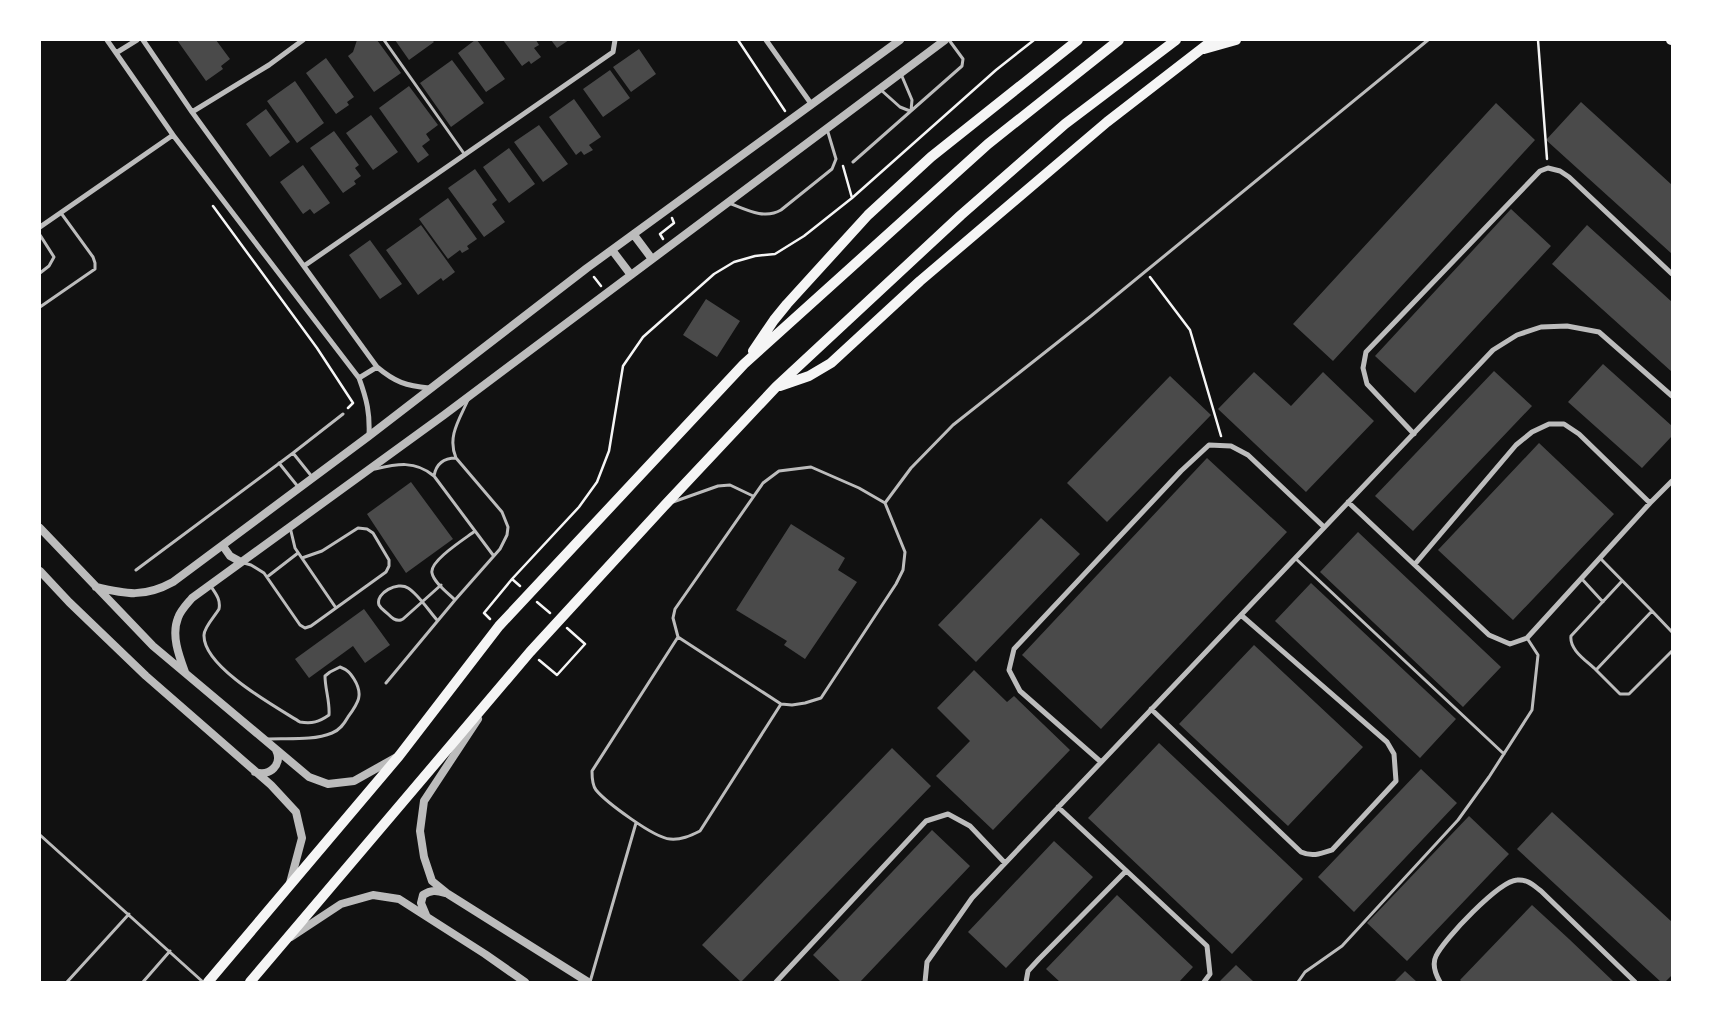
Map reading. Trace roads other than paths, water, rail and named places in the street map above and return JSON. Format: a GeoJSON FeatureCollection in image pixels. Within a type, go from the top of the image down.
{"type":"FeatureCollection","features":[{"type":"Feature","properties":{"kind":"main road"},"geometry":{"type":"LineString","coordinates":[[744,364],[783,309],[868,215],[931,157],[1078,40]]}},
{"type":"Feature","properties":{"kind":"main road"},"geometry":{"type":"LineString","coordinates":[[208,982],[398,756],[499,626],[744,364],[937,188],[1043,99],[1119,40]]}},
{"type":"Feature","properties":{"kind":"main road"},"geometry":{"type":"LineString","coordinates":[[250,982],[530,652],[776,387],[961,215],[1065,124],[1176,40]]}},
{"type":"Feature","properties":{"kind":"main road"},"geometry":{"type":"LineString","coordinates":[[776,387],[809,376],[830,364],[920,281],[1107,122],[1213,40]]}},
{"type":"Feature","properties":{"kind":"main road"},"geometry":{"type":"LineString","coordinates":[[1199,51],[1236,40]]}},
{"type":"Feature","properties":{"kind":"street"},"geometry":{"type":"LineString","coordinates":[[107,40],[173,135],[359,378],[367,399],[370,414],[369,436]]}},
{"type":"Feature","properties":{"kind":"street"},"geometry":{"type":"LineString","coordinates":[[116,54],[137,40]]}},
{"type":"Feature","properties":{"kind":"street"},"geometry":{"type":"LineString","coordinates":[[143,40],[192,112],[377,367],[397,382],[410,386],[429,388]]}},
{"type":"Feature","properties":{"kind":"street"},"geometry":{"type":"LineString","coordinates":[[192,112],[269,65],[303,40]]}},
{"type":"Feature","properties":{"kind":"street"},"geometry":{"type":"LineString","coordinates":[[304,266],[613,52],[615,40]]}},
{"type":"Feature","properties":{"kind":"street"},"geometry":{"type":"LineString","coordinates":[[766,40],[812,105]]}},
{"type":"Feature","properties":{"kind":"street"},"geometry":{"type":"LineString","coordinates":[[96,587],[128,594],[146,593],[173,582],[369,436],[587,268],[900,40]]}},
{"type":"Feature","properties":{"kind":"street"},"geometry":{"type":"LineString","coordinates":[[186,672],[178,653],[176,632],[178,617],[192,598],[470,395],[945,40]]}},
{"type":"Feature","properties":{"kind":"street"},"geometry":{"type":"LineString","coordinates":[[40,227],[173,135]]}},
{"type":"Feature","properties":{"kind":"street"},"geometry":{"type":"LineString","coordinates":[[1414,434],[1367,384],[1363,368],[1366,352],[1540,171],[1548,168],[1560,171],[1569,177],[1672,274]]}},
{"type":"Feature","properties":{"kind":"street"},"geometry":{"type":"LineString","coordinates":[[634,235],[652,259]]}},
{"type":"Feature","properties":{"kind":"street"},"geometry":{"type":"LineString","coordinates":[[612,250],[631,275]]}},
{"type":"Feature","properties":{"kind":"street"},"geometry":{"type":"LineString","coordinates":[[924,982],[927,962],[972,898],[1493,350],[1517,334],[1541,327],[1566,326],[1599,332],[1672,396]]}},
{"type":"Feature","properties":{"kind":"street"},"geometry":{"type":"LineString","coordinates":[[359,378],[377,367]]}},
{"type":"Feature","properties":{"kind":"street"},"geometry":{"type":"LineString","coordinates":[[1415,564],[1516,445],[1532,432],[1549,424],[1564,424],[1579,434],[1650,502]]}},
{"type":"Feature","properties":{"kind":"street"},"geometry":{"type":"LineString","coordinates":[[1101,762],[1020,691],[1009,670],[1014,648],[1181,472],[1209,446],[1224,444],[1232,446],[1248,455],[1324,527]]}},
{"type":"Feature","properties":{"kind":"street"},"geometry":{"type":"LineString","coordinates":[[1348,502],[1489,635],[1510,644],[1527,638],[1650,502],[1672,481]]}},
{"type":"Feature","properties":{"kind":"street"},"geometry":{"type":"LineString","coordinates":[[40,528],[153,646],[309,777],[328,784],[354,781],[398,756]]}},
{"type":"Feature","properties":{"kind":"street"},"geometry":{"type":"LineString","coordinates":[[223,546],[230,556],[241,562]]}},
{"type":"Feature","properties":{"kind":"street"},"geometry":{"type":"LineString","coordinates":[[40,571],[69,602],[146,676],[271,785],[296,812],[302,838],[289,887]]}},
{"type":"Feature","properties":{"kind":"street"},"geometry":{"type":"LineString","coordinates":[[1151,709],[1301,852],[1309,855],[1319,855],[1332,850],[1396,781],[1394,754],[1387,742],[1241,615]]}},
{"type":"Feature","properties":{"kind":"street"},"geometry":{"type":"LineString","coordinates":[[495,693],[424,801],[420,831],[424,857],[432,881],[448,894],[589,982]]}},
{"type":"Feature","properties":{"kind":"street"},"geometry":{"type":"LineString","coordinates":[[254,771],[261,774],[268,773],[274,769],[278,762],[275,748]]}},
{"type":"Feature","properties":{"kind":"street"},"geometry":{"type":"LineString","coordinates":[[1058,807],[1207,946],[1210,974],[1204,982]]}},
{"type":"Feature","properties":{"kind":"street"},"geometry":{"type":"LineString","coordinates":[[776,982],[926,821],[948,814],[970,826],[1005,863]]}},
{"type":"Feature","properties":{"kind":"street"},"geometry":{"type":"LineString","coordinates":[[1026,982],[1028,971],[1126,870]]}},
{"type":"Feature","properties":{"kind":"street"},"geometry":{"type":"LineString","coordinates":[[1440,982],[1435,970],[1435,958],[1444,944],[1492,894],[1505,884],[1517,880],[1528,881],[1541,891],[1634,982]]}},
{"type":"Feature","properties":{"kind":"street"},"geometry":{"type":"LineString","coordinates":[[427,917],[421,902],[423,895],[436,890],[448,894]]}},
{"type":"Feature","properties":{"kind":"street"},"geometry":{"type":"LineString","coordinates":[[283,943],[341,904],[373,895],[399,899],[526,982]]}},
{"type":"Feature","properties":{"kind":"lane"},"geometry":{"type":"LineString","coordinates":[[384,40],[465,155]]}},
{"type":"Feature","properties":{"kind":"lane"},"geometry":{"type":"LineString","coordinates":[[853,162],[962,66],[962,59],[949,40]]}},
{"type":"Feature","properties":{"kind":"lane"},"geometry":{"type":"LineString","coordinates":[[885,503],[911,468],[953,425],[1428,40]]}},
{"type":"Feature","properties":{"kind":"lane"},"geometry":{"type":"LineString","coordinates":[[1664,40],[1672,41]]}},
{"type":"Feature","properties":{"kind":"lane"},"geometry":{"type":"LineString","coordinates":[[901,73],[912,100],[910,111]]}},
{"type":"Feature","properties":{"kind":"lane"},"geometry":{"type":"LineString","coordinates":[[879,89],[900,107],[910,111]]}},
{"type":"Feature","properties":{"kind":"lane"},"geometry":{"type":"LineString","coordinates":[[728,202],[765,215],[781,210],[832,169],[836,159],[827,129]]}},
{"type":"Feature","properties":{"kind":"lane"},"geometry":{"type":"LineString","coordinates":[[40,307],[94,269],[96,262],[61,213]]}},
{"type":"Feature","properties":{"kind":"lane"},"geometry":{"type":"LineString","coordinates":[[40,235],[54,257],[49,266],[40,273]]}},
{"type":"Feature","properties":{"kind":"lane"},"geometry":{"type":"LineString","coordinates":[[386,683],[494,556],[504,543],[507,535],[506,519],[502,512],[456,458],[452,449],[452,436],[470,395]]}},
{"type":"Feature","properties":{"kind":"lane"},"geometry":{"type":"LineString","coordinates":[[136,570],[343,414]]}},
{"type":"Feature","properties":{"kind":"lane"},"geometry":{"type":"LineString","coordinates":[[293,453],[313,478]]}},
{"type":"Feature","properties":{"kind":"lane"},"geometry":{"type":"LineString","coordinates":[[434,476],[441,462],[445,459],[456,458]]}},
{"type":"Feature","properties":{"kind":"lane"},"geometry":{"type":"LineString","coordinates":[[279,463],[299,488]]}},
{"type":"Feature","properties":{"kind":"lane"},"geometry":{"type":"LineString","coordinates":[[367,470],[409,464],[427,470],[434,476],[494,556]]}},
{"type":"Feature","properties":{"kind":"lane"},"geometry":{"type":"LineString","coordinates":[[812,468],[859,488],[885,503],[904,552],[903,570],[896,584],[821,698],[805,704],[781,704],[678,637],[673,618],[675,609],[753,496],[763,483],[779,471],[812,468]]}},
{"type":"Feature","properties":{"kind":"lane"},"geometry":{"type":"LineString","coordinates":[[666,504],[718,486],[730,485],[753,496]]}},
{"type":"Feature","properties":{"kind":"lane"},"geometry":{"type":"LineString","coordinates":[[289,527],[291,538],[298,553],[336,608]]}},
{"type":"Feature","properties":{"kind":"lane"},"geometry":{"type":"LineString","coordinates":[[241,562],[252,565],[264,573],[300,625],[305,628],[311,626],[386,572],[389,566],[389,560],[373,533],[367,529],[358,528],[322,551],[302,558]]}},
{"type":"Feature","properties":{"kind":"lane"},"geometry":{"type":"LineString","coordinates":[[455,600],[433,575],[434,564],[475,531]]}},
{"type":"Feature","properties":{"kind":"lane"},"geometry":{"type":"LineString","coordinates":[[267,577],[298,553]]}},
{"type":"Feature","properties":{"kind":"lane"},"geometry":{"type":"LineString","coordinates":[[1295,558],[1504,754]]}},
{"type":"Feature","properties":{"kind":"lane"},"geometry":{"type":"LineString","coordinates":[[1600,558],[1672,632]]}},
{"type":"Feature","properties":{"kind":"lane"},"geometry":{"type":"LineString","coordinates":[[1581,578],[1602,602]]}},
{"type":"Feature","properties":{"kind":"lane"},"geometry":{"type":"LineString","coordinates":[[1622,580],[1571,636],[1570,640],[1574,648],[1620,694],[1629,694],[1672,651]]}},
{"type":"Feature","properties":{"kind":"lane"},"geometry":{"type":"LineString","coordinates":[[209,585],[218,597],[220,604],[219,609],[204,632],[204,640],[208,650],[228,674],[243,686],[300,722],[309,724],[320,721],[329,714],[330,706],[325,676],[330,672],[340,667],[347,669],[359,688],[360,695],[356,707],[340,728],[332,733],[306,738],[263,739]]}},
{"type":"Feature","properties":{"kind":"lane"},"geometry":{"type":"LineString","coordinates":[[438,620],[422,602],[408,588],[398,585],[389,589],[381,596],[379,602],[380,607],[398,621],[403,619],[422,602],[441,585]]}},
{"type":"Feature","properties":{"kind":"lane"},"geometry":{"type":"LineString","coordinates":[[1596,670],[1652,611]]}},
{"type":"Feature","properties":{"kind":"lane"},"geometry":{"type":"LineString","coordinates":[[678,637],[592,771],[595,789],[636,823],[668,839],[684,838],[700,832],[781,704]]}},
{"type":"Feature","properties":{"kind":"lane"},"geometry":{"type":"LineString","coordinates":[[1298,982],[1305,972],[1342,946],[1458,820],[1504,754],[1532,710],[1538,655],[1527,638]]}},
{"type":"Feature","properties":{"kind":"lane"},"geometry":{"type":"LineString","coordinates":[[589,982],[636,823]]}},
{"type":"Feature","properties":{"kind":"lane"},"geometry":{"type":"LineString","coordinates":[[40,835],[203,982]]}},
{"type":"Feature","properties":{"kind":"lane"},"geometry":{"type":"LineString","coordinates":[[67,982],[129,914]]}},
{"type":"Feature","properties":{"kind":"lane"},"geometry":{"type":"LineString","coordinates":[[142,982],[170,952]]}}]}
